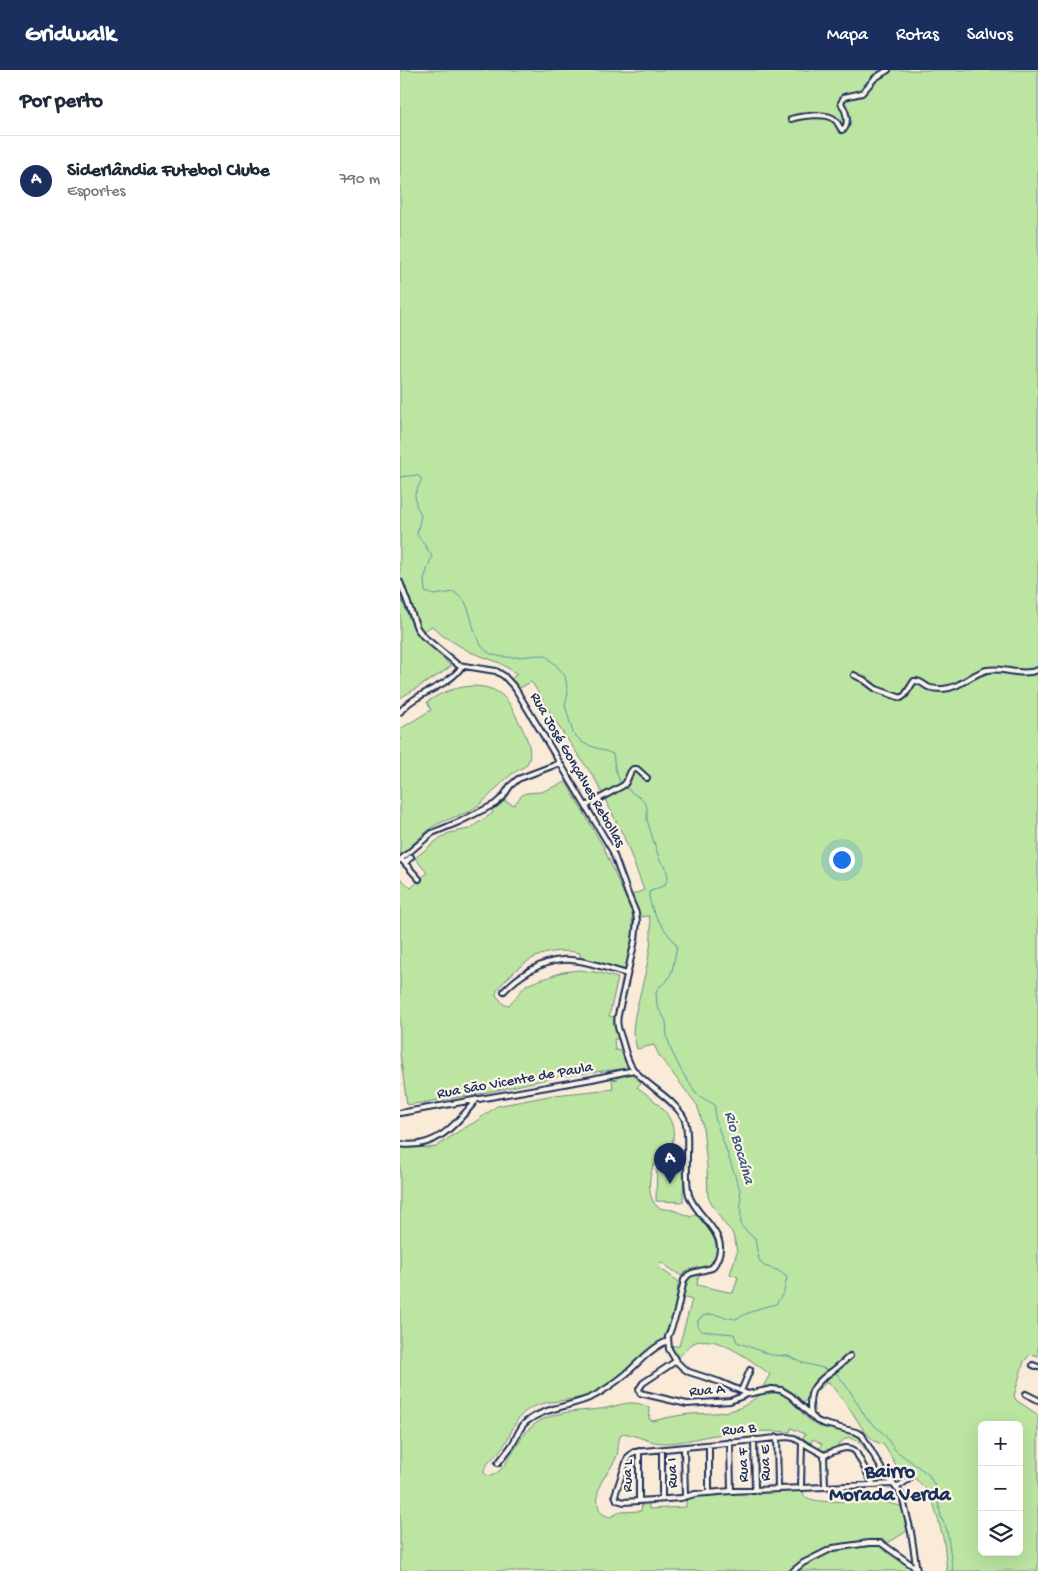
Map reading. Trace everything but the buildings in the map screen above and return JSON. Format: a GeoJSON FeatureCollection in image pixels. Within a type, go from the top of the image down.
{"type":"FeatureCollection","features":[{"type":"Feature","properties":{"kind":"street"},"geometry":{"type":"LineString","coordinates":[[791,119],[800,116],[828,116],[835,120],[842,130],[845,128],[847,121],[846,111],[841,103],[844,97],[862,92],[875,78],[888,70]]}},
{"type":"Feature","properties":{"kind":"street","name":"Rua José Gonçalves Rebollas"},"geometry":{"type":"LineString","coordinates":[[400,582],[418,630],[454,663],[499,672],[508,679],[520,694],[612,850],[637,916],[635,940],[617,1024],[627,1057],[634,1070],[676,1108],[684,1118],[687,1131],[686,1171],[689,1194],[696,1207],[715,1231],[718,1241],[718,1257],[712,1268],[692,1273],[685,1278],[668,1341]]}},
{"type":"Feature","properties":{"kind":"street"},"geometry":{"type":"LineString","coordinates":[[400,712],[406,706],[450,678],[462,666]]}},
{"type":"Feature","properties":{"kind":"street"},"geometry":{"type":"LineString","coordinates":[[854,675],[876,689],[901,698],[906,695],[912,682],[916,680],[932,688],[945,689],[987,670],[1022,673],[1038,670]]}},
{"type":"Feature","properties":{"kind":"street"},"geometry":{"type":"LineString","coordinates":[[419,879],[400,860],[427,837],[439,829],[459,822],[495,804],[518,779],[560,764]]}},
{"type":"Feature","properties":{"kind":"street"},"geometry":{"type":"LineString","coordinates":[[586,806],[624,785],[633,768],[637,769],[647,778]]}},
{"type":"Feature","properties":{"kind":"street"},"geometry":{"type":"LineString","coordinates":[[405,863],[411,857]]}},
{"type":"Feature","properties":{"kind":"street"},"geometry":{"type":"LineString","coordinates":[[504,991],[514,980],[546,964],[563,959],[596,965],[627,974]]}},
{"type":"Feature","properties":{"kind":"street","name":"Rua São Vicente de Paula"},"geometry":{"type":"LineString","coordinates":[[400,1113],[634,1070]]}},
{"type":"Feature","properties":{"kind":"street"},"geometry":{"type":"LineString","coordinates":[[400,1144],[412,1145],[433,1141],[462,1117],[477,1099]]}},
{"type":"Feature","properties":{"kind":"street"},"geometry":{"type":"LineString","coordinates":[[498,1463],[512,1445],[521,1427],[530,1419],[543,1411],[582,1401],[595,1395],[618,1380],[636,1364],[668,1341],[676,1361],[685,1370]]}},
{"type":"Feature","properties":{"kind":"street"},"geometry":{"type":"LineString","coordinates":[[810,1415],[809,1399],[812,1390],[820,1380],[850,1356]]}},
{"type":"Feature","properties":{"kind":"street"},"geometry":{"type":"LineString","coordinates":[[666,1366],[676,1361]]}},
{"type":"Feature","properties":{"kind":"street"},"geometry":{"type":"LineString","coordinates":[[1033,1365],[1038,1367]]}},
{"type":"Feature","properties":{"kind":"street"},"geometry":{"type":"LineString","coordinates":[[666,1366],[685,1370],[748,1394],[772,1389],[781,1390],[791,1396],[822,1424],[862,1435],[882,1471],[902,1496],[907,1512],[916,1570]]}},
{"type":"Feature","properties":{"kind":"street","name":"Rua A"},"geometry":{"type":"LineString","coordinates":[[666,1366],[643,1383],[639,1390],[644,1394],[687,1404],[728,1401],[748,1394]]}},
{"type":"Feature","properties":{"kind":"street"},"geometry":{"type":"LineString","coordinates":[[741,1391],[750,1370]]}},
{"type":"Feature","properties":{"kind":"street"},"geometry":{"type":"LineString","coordinates":[[735,1398],[738,1394],[736,1389]]}},
{"type":"Feature","properties":{"kind":"street"},"geometry":{"type":"LineString","coordinates":[[1026,1394],[1038,1400]]}},
{"type":"Feature","properties":{"kind":"street","name":"Rua E"},"geometry":{"type":"LineString","coordinates":[[777,1437],[778,1488]]}},
{"type":"Feature","properties":{"kind":"street","name":"Rua B"},"geometry":{"type":"LineString","coordinates":[[639,1451],[790,1437],[824,1455]]}},
{"type":"Feature","properties":{"kind":"street","name":"Rua F"},"geometry":{"type":"LineString","coordinates":[[754,1439],[755,1490]]}},
{"type":"Feature","properties":{"kind":"street"},"geometry":{"type":"LineString","coordinates":[[730,1442],[731,1491]]}},
{"type":"Feature","properties":{"kind":"street"},"geometry":{"type":"LineString","coordinates":[[802,1442],[802,1487]]}},
{"type":"Feature","properties":{"kind":"street"},"geometry":{"type":"LineString","coordinates":[[709,1444],[709,1493]]}},
{"type":"Feature","properties":{"kind":"street","name":"Rua I"},"geometry":{"type":"LineString","coordinates":[[684,1448],[685,1497]]}},
{"type":"Feature","properties":{"kind":"street"},"geometry":{"type":"LineString","coordinates":[[824,1486],[824,1455],[845,1448],[853,1448],[873,1484]]}},
{"type":"Feature","properties":{"kind":"street"},"geometry":{"type":"LineString","coordinates":[[662,1450],[662,1499]]}},
{"type":"Feature","properties":{"kind":"street"},"geometry":{"type":"LineString","coordinates":[[639,1451],[633,1452],[628,1458],[615,1491],[616,1499],[622,1502],[685,1497],[693,1494],[778,1488],[873,1484],[895,1486],[909,1479]]}},
{"type":"Feature","properties":{"kind":"street","name":"Rua L"},"geometry":{"type":"LineString","coordinates":[[639,1451],[639,1500]]}},
{"type":"Feature","properties":{"kind":"street"},"geometry":{"type":"LineString","coordinates":[[793,1571],[833,1548],[862,1543],[878,1543],[916,1570]]}},
{"type":"Feature","properties":{"kind":"green space"},"geometry":{"type":"Polygon","coordinates":[[[400,70],[1038,70],[1038,1356],[1031,1354],[1024,1361],[1014,1396],[1016,1400],[1038,1415],[1038,1571],[947,1571],[944,1541],[931,1494],[918,1481],[896,1465],[884,1445],[874,1441],[864,1431],[828,1381],[803,1403],[786,1388],[776,1386],[763,1387],[770,1374],[722,1344],[701,1341],[690,1345],[678,1358],[675,1355],[672,1346],[679,1346],[692,1300],[682,1297],[687,1282],[691,1276],[699,1273],[697,1285],[733,1293],[738,1277],[730,1274],[737,1252],[732,1232],[723,1222],[708,1197],[703,1127],[697,1105],[660,1057],[654,1045],[637,1049],[633,1032],[634,1021],[649,954],[651,928],[649,916],[640,917],[632,895],[644,890],[624,837],[595,779],[561,730],[533,684],[531,682],[518,689],[511,679],[517,674],[500,663],[470,652],[443,636],[432,626],[421,632],[400,581],[400,70]]]}},
{"type":"Feature","properties":{"kind":"green space"},"geometry":{"type":"Polygon","coordinates":[[[400,595],[416,633],[451,666],[400,698],[400,595]]]}},
{"type":"Feature","properties":{"kind":"green space"},"geometry":{"type":"Polygon","coordinates":[[[473,686],[495,690],[508,703],[521,726],[530,749],[528,763],[514,772],[479,805],[468,812],[431,828],[400,856],[400,729],[431,710],[427,702],[433,698],[454,689],[473,686]]]}},
{"type":"Feature","properties":{"kind":"green space"},"geometry":{"type":"Polygon","coordinates":[[[566,782],[603,846],[632,913],[633,933],[625,970],[580,958],[580,953],[559,951],[540,955],[523,964],[502,984],[497,990],[496,995],[504,1005],[509,1005],[526,985],[563,972],[580,970],[618,978],[609,1016],[614,1017],[614,1024],[619,1039],[614,1039],[615,1050],[622,1051],[629,1068],[561,1076],[479,1094],[407,1105],[400,1053],[400,878],[411,888],[427,873],[415,858],[440,838],[449,833],[469,829],[493,813],[491,808],[502,800],[514,805],[526,793],[541,792],[566,782]]]}},
{"type":"Feature","properties":{"kind":"green space"},"geometry":{"type":"Polygon","coordinates":[[[634,1072],[643,1081],[637,1087],[666,1113],[673,1129],[670,1149],[652,1169],[650,1193],[654,1204],[662,1209],[673,1210],[691,1217],[697,1213],[714,1239],[716,1254],[714,1261],[708,1267],[690,1270],[681,1276],[661,1262],[658,1267],[678,1281],[674,1315],[665,1337],[614,1381],[599,1391],[575,1399],[546,1403],[526,1411],[518,1419],[504,1445],[488,1464],[484,1473],[488,1476],[494,1475],[506,1464],[530,1428],[538,1422],[555,1415],[636,1403],[649,1408],[649,1419],[653,1421],[681,1415],[733,1410],[744,1406],[758,1396],[774,1392],[786,1397],[808,1419],[818,1426],[847,1431],[862,1438],[870,1454],[861,1443],[849,1437],[826,1453],[819,1449],[822,1444],[813,1439],[810,1444],[802,1439],[805,1434],[791,1428],[790,1432],[739,1432],[664,1443],[653,1442],[623,1433],[620,1438],[616,1458],[598,1490],[600,1511],[610,1517],[620,1512],[641,1511],[642,1503],[649,1502],[649,1509],[686,1507],[686,1500],[705,1494],[779,1490],[803,1490],[804,1496],[818,1501],[876,1501],[890,1503],[903,1507],[909,1530],[886,1544],[874,1541],[860,1541],[835,1547],[835,1549],[878,1545],[914,1569],[914,1571],[400,1571],[400,1146],[436,1147],[497,1106],[554,1095],[613,1089],[612,1080],[618,1079],[617,1075],[634,1072]]]}},
{"type":"Feature","properties":{"kind":"green space"},"geometry":{"type":"Polygon","coordinates":[[[657,1166],[684,1167],[683,1202],[656,1201],[657,1166]]]}},
{"type":"Feature","properties":{"kind":"waterway","name":"Rio Bocaína"},"geometry":{"type":"LineString","coordinates":[[400,477],[417,475],[422,479],[415,494],[416,505],[421,515],[417,534],[432,556],[424,579],[425,592],[434,595],[454,592],[463,599],[478,640],[487,652],[506,657],[545,655],[557,666],[565,676],[568,693],[565,705],[573,733],[583,743],[613,754],[620,782],[642,799],[647,807],[647,820],[660,861],[666,867],[668,877],[665,885],[649,892],[650,900],[655,915],[677,946],[672,971],[667,981],[656,992],[657,1006],[666,1021],[667,1037],[681,1070],[696,1094],[715,1105],[715,1118],[740,1190],[741,1226],[755,1239],[759,1260],[764,1266],[777,1270],[787,1277],[784,1292],[776,1304],[760,1308],[735,1319],[711,1314],[703,1316],[698,1320],[698,1327],[701,1331],[734,1334],[737,1342],[771,1355],[788,1356],[803,1363],[830,1370]]}},
{"type":"Feature","properties":{"kind":"waterway","name":"Rio Bocaína"},"geometry":{"type":"LineString","coordinates":[[834,1372],[850,1391],[866,1418],[884,1434],[895,1450],[928,1474],[935,1486],[941,1517],[947,1530],[953,1571]]}},
{"type":"Feature","properties":{"kind":"place","name":"Siderlândia Futebol Clube"},"geometry":{"type":"Point","coordinates":[670,1184]}},
{"type":"Feature","properties":{"kind":"district","name":"Bairro Morada Verda"},"geometry":{"type":"Point","coordinates":[890,1484]}}]}
